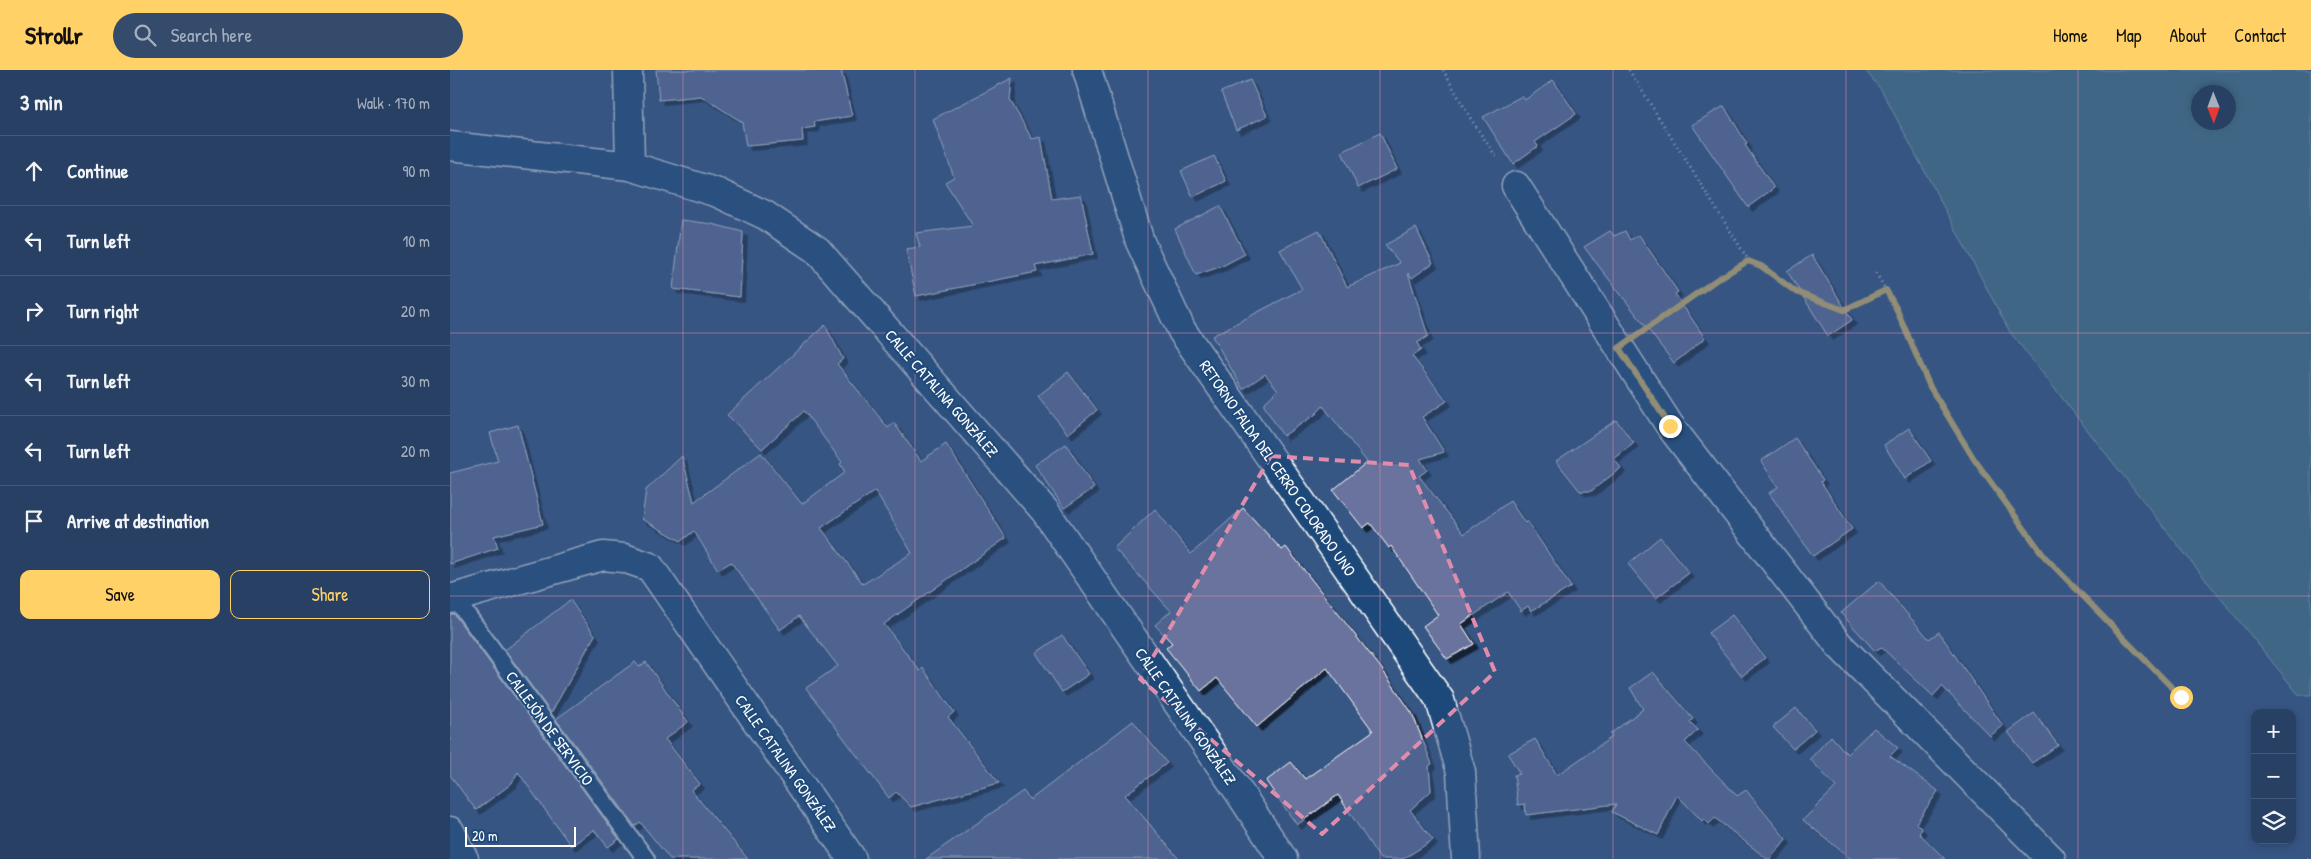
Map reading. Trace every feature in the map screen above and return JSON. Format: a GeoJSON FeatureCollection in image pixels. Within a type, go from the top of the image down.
{"type":"FeatureCollection","features":[{"type":"Feature","properties":{"kind":"street"},"geometry":{"type":"LineString","coordinates":[[628,70],[630,166]]}},
{"type":"Feature","properties":{"kind":"street","name":"RETORNO FALDA DEL CERRO COLORADO UNO"},"geometry":{"type":"LineString","coordinates":[[1087,70],[1140,242],[1182,331],[1440,700],[1461,772],[1466,859]]}},
{"type":"Feature","properties":{"kind":"street","name":"CALLE CATALINA GONZÁLEZ"},"geometry":{"type":"LineString","coordinates":[[450,146],[630,166],[718,193],[765,215],[817,250],[1045,512],[1239,792],[1283,859]]}},
{"type":"Feature","properties":{"kind":"street"},"geometry":{"type":"LineString","coordinates":[[1516,186],[1670,426],[1839,645],[2051,859]]}},
{"type":"Feature","properties":{"kind":"street","name":"CALLE CATALINA GONZÁLEZ"},"geometry":{"type":"LineString","coordinates":[[452,598],[603,556],[624,558],[650,567],[852,859]]}},
{"type":"Feature","properties":{"kind":"street"},"geometry":{"type":"LineString","coordinates":[[450,831],[464,859]]}},
{"type":"Feature","properties":{"kind":"lane","name":"CALLEJÓN DE SERVICIO"},"geometry":{"type":"LineString","coordinates":[[452,598],[646,859]]}},
{"type":"Feature","properties":{"kind":"path"},"geometry":{"type":"LineString","coordinates":[[1443,70],[1472,121],[1516,186]]}},
{"type":"Feature","properties":{"kind":"path"},"geometry":{"type":"LineString","coordinates":[[1629,70],[1748,261],[1761,266],[1796,292],[1844,310],[1886,290]]}},
{"type":"Feature","properties":{"kind":"path"},"geometry":{"type":"LineString","coordinates":[[1619,348],[1716,280],[1748,261]]}},
{"type":"Feature","properties":{"kind":"path"},"geometry":{"type":"LineString","coordinates":[[1876,273],[1896,308],[1930,387],[1974,459],[2032,540],[2044,556],[2181,697]]}},
{"type":"Feature","properties":{"kind":"path"},"geometry":{"type":"LineString","coordinates":[[2308,859],[2311,856]]}},
{"type":"Feature","properties":{"kind":"highlighted area"},"geometry":{"type":"Polygon","coordinates":[[[1271,456],[1409,465],[1495,672],[1322,834],[1140,679],[1271,456]]]}},
{"type":"Feature","properties":{"kind":"green space"},"geometry":{"type":"Polygon","coordinates":[[[1865,70],[2311,70],[2311,695],[2299,695],[2010,332],[1882,91],[1865,70]]]}},
{"type":"Feature","properties":{"kind":"building"},"geometry":{"type":"Polygon","coordinates":[[[656,70],[841,70],[852,116],[814,122],[815,127],[802,129],[803,141],[746,146],[742,122],[701,96],[659,100],[656,70]]]}},
{"type":"Feature","properties":{"kind":"building"},"geometry":{"type":"Polygon","coordinates":[[[1012,78],[1010,100],[1032,139],[1041,137],[1052,199],[1081,195],[1093,254],[1035,266],[1037,272],[916,296],[906,249],[920,247],[916,233],[973,226],[945,182],[954,177],[933,119],[1012,78]]]}},
{"type":"Feature","properties":{"kind":"building"},"geometry":{"type":"Polygon","coordinates":[[[1250,80],[1267,116],[1236,130],[1221,92],[1250,80]]]}},
{"type":"Feature","properties":{"kind":"building"},"geometry":{"type":"Polygon","coordinates":[[[1553,80],[1576,114],[1535,142],[1538,146],[1513,164],[1483,117],[1522,96],[1525,100],[1553,80]]]}},
{"type":"Feature","properties":{"kind":"building"},"geometry":{"type":"Polygon","coordinates":[[[1724,106],[1747,144],[1745,145],[1774,188],[1748,207],[1692,125],[1724,106]]]}},
{"type":"Feature","properties":{"kind":"building"},"geometry":{"type":"Polygon","coordinates":[[[1380,133],[1397,169],[1358,188],[1342,152],[1380,133]]]}},
{"type":"Feature","properties":{"kind":"building"},"geometry":{"type":"Polygon","coordinates":[[[1214,156],[1226,181],[1193,197],[1181,171],[1214,156]]]}},
{"type":"Feature","properties":{"kind":"building"},"geometry":{"type":"Polygon","coordinates":[[[1220,206],[1245,254],[1222,266],[1196,275],[1175,229],[1220,206]]]}},
{"type":"Feature","properties":{"kind":"building"},"geometry":{"type":"Polygon","coordinates":[[[681,220],[712,224],[743,232],[740,297],[673,289],[681,220]]]}},
{"type":"Feature","properties":{"kind":"building"},"geometry":{"type":"Polygon","coordinates":[[[1416,228],[1433,263],[1412,278],[1408,273],[1428,336],[1417,343],[1421,350],[1412,356],[1447,401],[1422,417],[1444,452],[1420,459],[1427,470],[1419,476],[1464,534],[1510,501],[1525,523],[1527,521],[1571,587],[1531,611],[1528,606],[1521,611],[1508,592],[1461,624],[1474,644],[1447,659],[1423,626],[1438,615],[1391,546],[1389,548],[1370,523],[1363,528],[1333,490],[1367,462],[1323,406],[1316,414],[1283,436],[1263,404],[1278,390],[1265,374],[1243,389],[1212,336],[1302,289],[1280,250],[1319,230],[1347,287],[1400,263],[1385,245],[1416,228]]]}},
{"type":"Feature","properties":{"kind":"building"},"geometry":{"type":"Polygon","coordinates":[[[1610,231],[1614,236],[1625,231],[1630,240],[1639,235],[1678,292],[1675,294],[1705,338],[1674,363],[1584,247],[1610,231]]]}},
{"type":"Feature","properties":{"kind":"building"},"geometry":{"type":"Polygon","coordinates":[[[1812,255],[1852,320],[1828,336],[1787,271],[1812,255]]]}},
{"type":"Feature","properties":{"kind":"building"},"geometry":{"type":"Polygon","coordinates":[[[825,325],[843,359],[837,364],[888,428],[894,423],[921,461],[946,444],[1006,538],[884,624],[920,671],[923,668],[954,712],[948,717],[999,783],[911,807],[896,792],[889,798],[806,688],[838,666],[799,616],[780,630],[731,562],[718,570],[694,531],[681,541],[642,519],[646,490],[682,456],[694,502],[761,453],[802,504],[845,472],[840,464],[842,462],[804,411],[762,449],[727,415],[825,325]],[[875,491],[821,528],[863,584],[912,553],[875,491]]]}},
{"type":"Feature","properties":{"kind":"building"},"geometry":{"type":"Polygon","coordinates":[[[1068,372],[1097,410],[1068,434],[1038,396],[1068,372]]]}},
{"type":"Feature","properties":{"kind":"building"},"geometry":{"type":"Polygon","coordinates":[[[1616,420],[1634,443],[1614,459],[1621,468],[1591,491],[1580,491],[1556,461],[1616,420]]]}},
{"type":"Feature","properties":{"kind":"building"},"geometry":{"type":"Polygon","coordinates":[[[518,425],[543,524],[494,536],[498,548],[450,564],[450,473],[498,461],[490,433],[518,425]]]}},
{"type":"Feature","properties":{"kind":"building"},"geometry":{"type":"Polygon","coordinates":[[[1909,428],[1931,461],[1905,479],[1884,445],[1909,428]]]}},
{"type":"Feature","properties":{"kind":"building"},"geometry":{"type":"Polygon","coordinates":[[[1795,438],[1852,529],[1813,556],[1769,493],[1778,487],[1761,461],[1795,438]]]}},
{"type":"Feature","properties":{"kind":"building"},"geometry":{"type":"Polygon","coordinates":[[[1066,444],[1094,488],[1064,508],[1035,465],[1066,444]]]}},
{"type":"Feature","properties":{"kind":"building"},"geometry":{"type":"Polygon","coordinates":[[[1243,508],[1282,550],[1286,547],[1381,668],[1412,713],[1432,764],[1429,766],[1431,791],[1410,810],[1433,840],[1403,859],[1380,859],[1338,795],[1297,825],[1266,781],[1291,762],[1305,779],[1373,731],[1327,668],[1257,727],[1217,678],[1201,691],[1166,648],[1172,643],[1155,625],[1171,611],[1114,548],[1155,509],[1191,554],[1243,508]]]}},
{"type":"Feature","properties":{"kind":"building"},"geometry":{"type":"Polygon","coordinates":[[[1660,537],[1689,573],[1656,598],[1628,564],[1660,537]]]}},
{"type":"Feature","properties":{"kind":"building"},"geometry":{"type":"Polygon","coordinates":[[[1879,581],[1929,639],[1939,632],[2003,726],[1990,736],[1942,686],[1933,696],[1881,647],[1875,651],[1841,613],[1879,581]]]}},
{"type":"Feature","properties":{"kind":"building"},"geometry":{"type":"Polygon","coordinates":[[[570,600],[595,635],[551,713],[505,650],[570,600]]]}},
{"type":"Feature","properties":{"kind":"building"},"geometry":{"type":"Polygon","coordinates":[[[450,614],[454,614],[619,839],[608,847],[594,830],[571,846],[518,772],[511,784],[476,810],[450,775],[450,614]]]}},
{"type":"Feature","properties":{"kind":"building"},"geometry":{"type":"Polygon","coordinates":[[[1732,615],[1765,658],[1742,676],[1708,633],[1732,615]]]}},
{"type":"Feature","properties":{"kind":"building"},"geometry":{"type":"Polygon","coordinates":[[[1062,635],[1089,674],[1062,692],[1036,653],[1062,635]]]}},
{"type":"Feature","properties":{"kind":"building"},"geometry":{"type":"Polygon","coordinates":[[[635,662],[639,667],[646,662],[688,722],[665,739],[700,784],[691,790],[748,859],[670,859],[640,822],[635,826],[556,719],[635,662]]]}},
{"type":"Feature","properties":{"kind":"building"},"geometry":{"type":"Polygon","coordinates":[[[1653,672],[1693,719],[1690,722],[1698,730],[1685,742],[1737,796],[1746,790],[1786,839],[1770,859],[1767,859],[1715,818],[1709,824],[1704,819],[1702,821],[1677,795],[1658,835],[1612,812],[1616,804],[1526,815],[1525,804],[1518,805],[1514,775],[1520,774],[1508,754],[1535,739],[1557,775],[1612,737],[1610,734],[1643,709],[1630,688],[1653,672]]]}},
{"type":"Feature","properties":{"kind":"building"},"geometry":{"type":"Polygon","coordinates":[[[1796,708],[1815,730],[1793,749],[1773,727],[1796,708]]]}},
{"type":"Feature","properties":{"kind":"building"},"geometry":{"type":"Polygon","coordinates":[[[2034,713],[2058,745],[2032,763],[2008,732],[2034,713]]]}},
{"type":"Feature","properties":{"kind":"building"},"geometry":{"type":"Polygon","coordinates":[[[1133,721],[1167,763],[1125,795],[1179,859],[926,859],[1023,791],[1030,800],[1133,721]]]}},
{"type":"Feature","properties":{"kind":"building"},"geometry":{"type":"Polygon","coordinates":[[[1874,728],[1898,748],[1890,756],[1938,791],[1916,823],[1922,829],[1919,833],[1945,859],[1851,859],[1803,820],[1836,787],[1810,759],[1831,736],[1847,754],[1874,728]]]}},
{"type":"Feature","properties":{"kind":"route"},"geometry":{"type":"LineString","coordinates":[[1670,426],[1619,348],[1716,280],[1748,261],[1761,266],[1796,292],[1844,310],[1886,290],[1896,308],[1930,387],[1974,459],[2044,556],[2181,697]]}}]}
